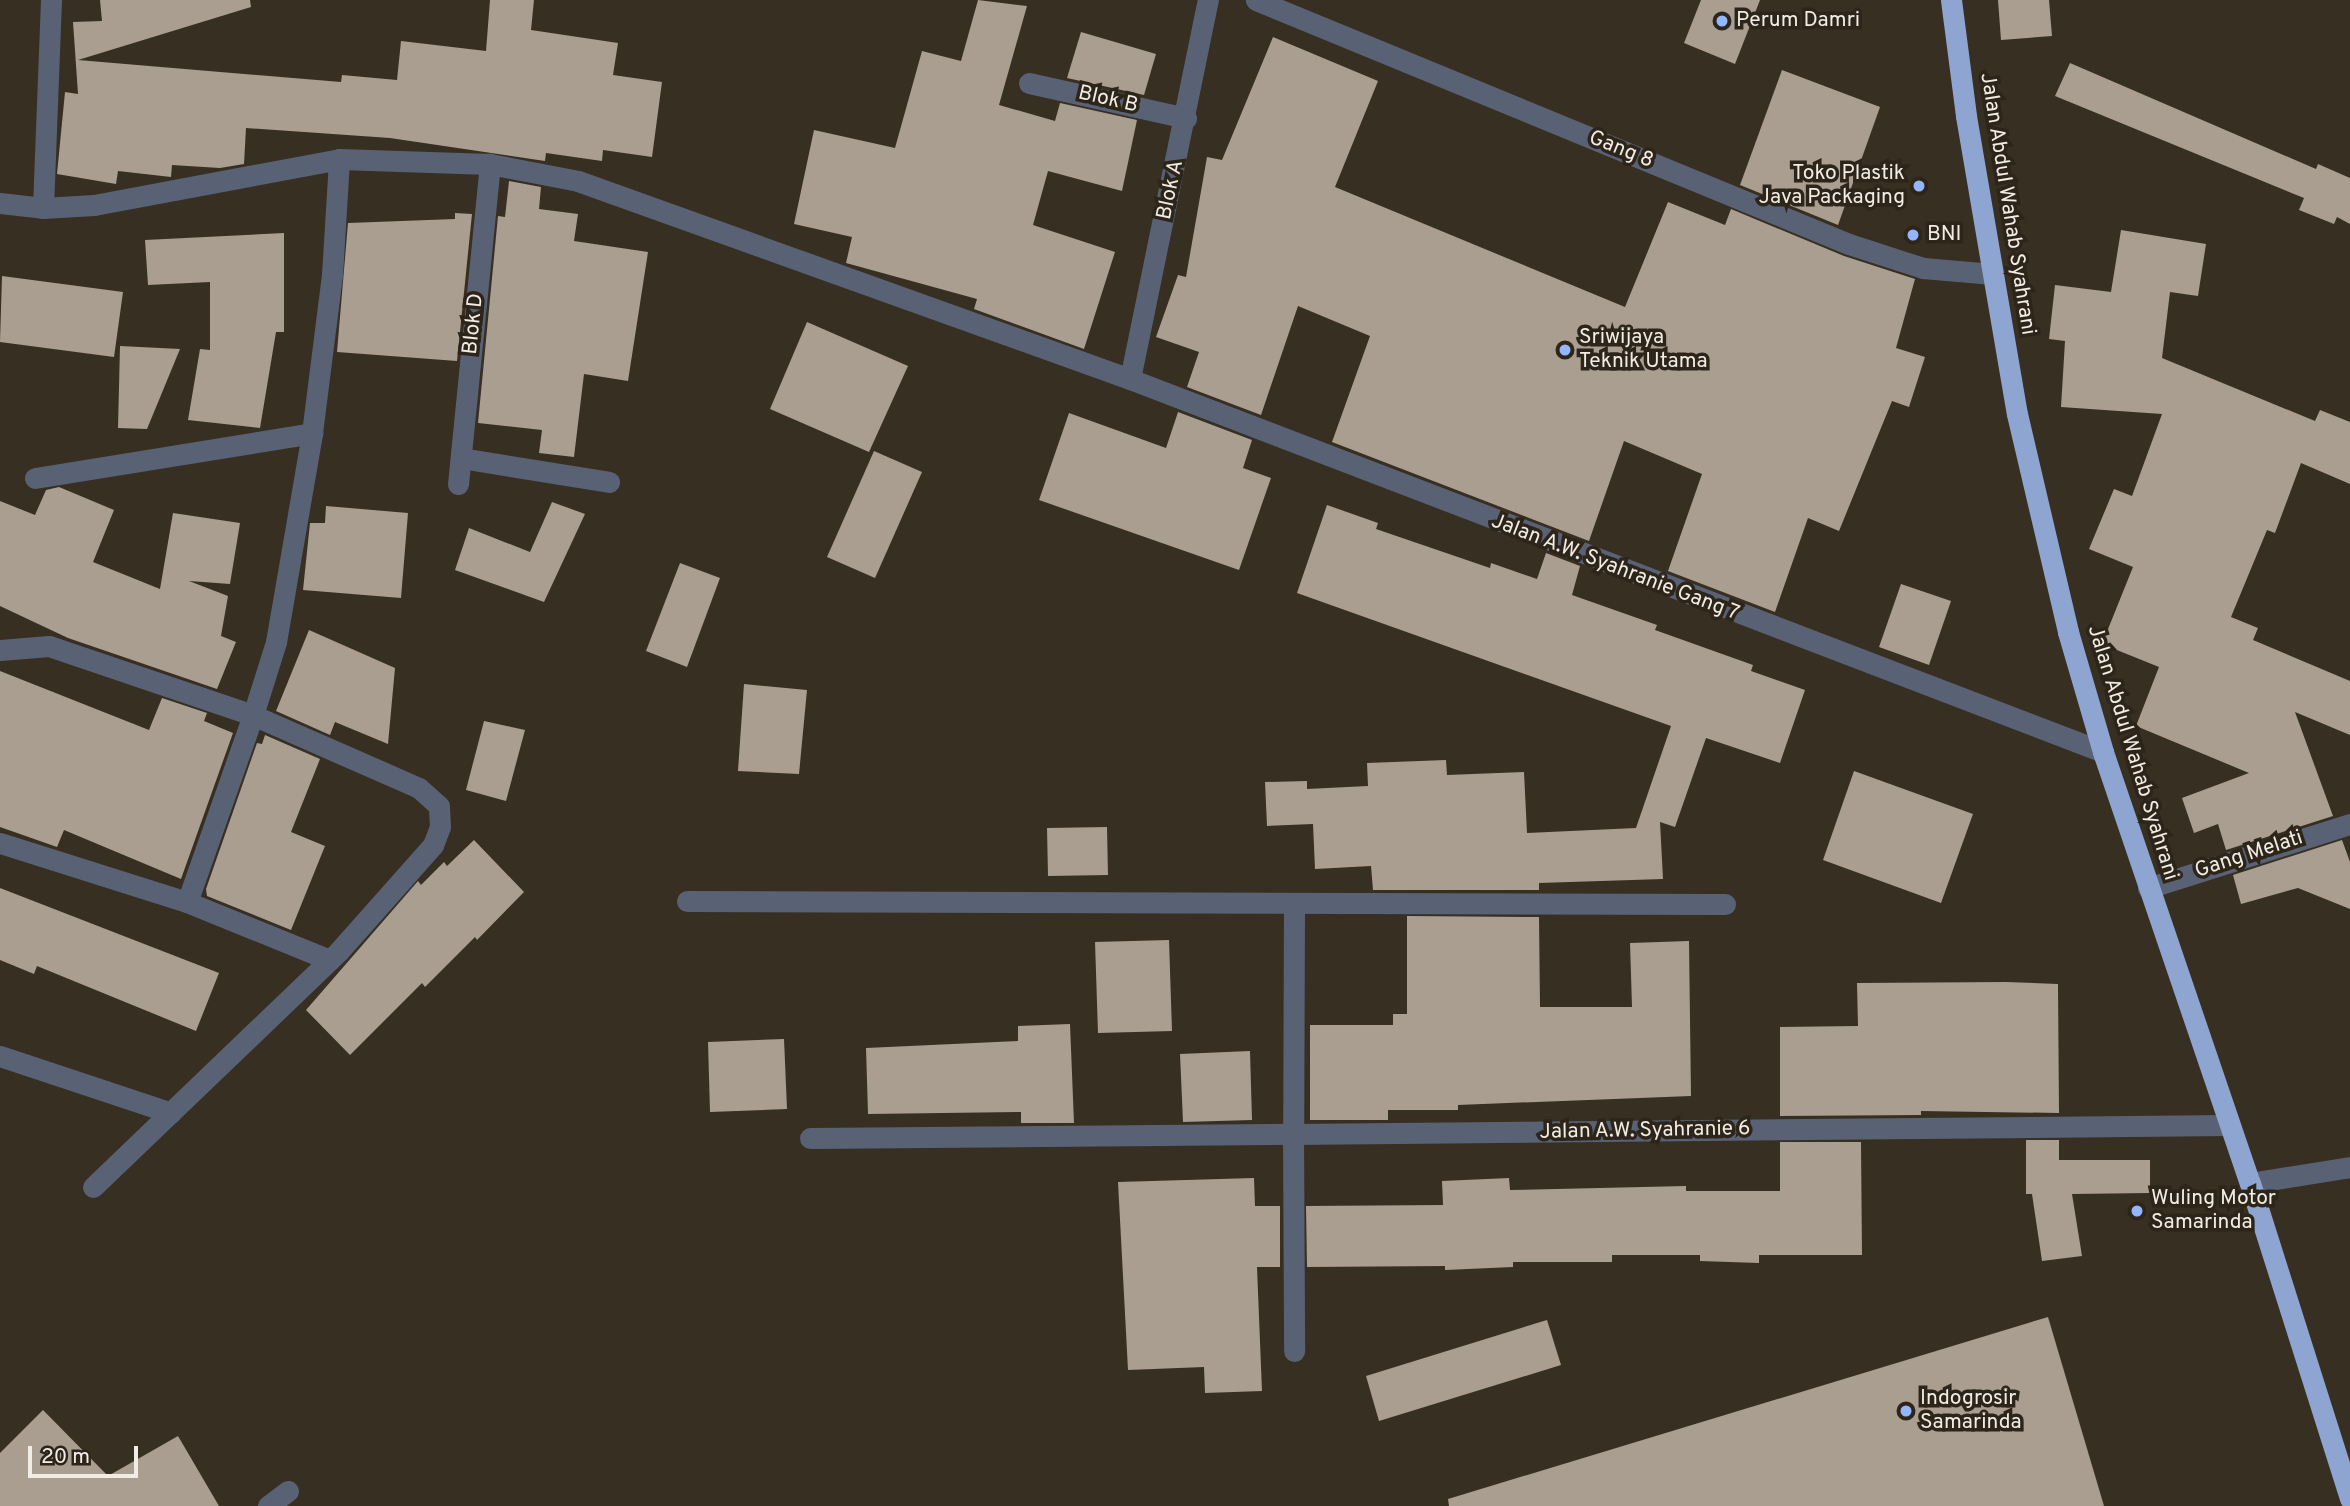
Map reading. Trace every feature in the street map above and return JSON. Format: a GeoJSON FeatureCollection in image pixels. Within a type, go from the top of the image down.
{"type":"FeatureCollection","features":[{"type":"Feature","properties":{"kind":"highway","name":"Jalan Abdul Wahab Syahrani"},"geometry":{"type":"LineString","coordinates":[[1951,0],[2022,442],[2103,752],[2227,1125],[2249,1183],[2350,1499]]}},
{"type":"Feature","properties":{"kind":"street"},"geometry":{"type":"LineString","coordinates":[[43,208],[51,0]]}},
{"type":"Feature","properties":{"kind":"street","name":"Blok A"},"geometry":{"type":"LineString","coordinates":[[1130,379],[1186,118],[1208,0]]}},
{"type":"Feature","properties":{"kind":"street","name":"Gang 8"},"geometry":{"type":"LineString","coordinates":[[1256,0],[1849,244],[1923,268],[1993,274]]}},
{"type":"Feature","properties":{"kind":"street","name":"Blok B"},"geometry":{"type":"LineString","coordinates":[[1029,83],[1186,118]]}},
{"type":"Feature","properties":{"kind":"street"},"geometry":{"type":"LineString","coordinates":[[187,902],[276,642],[312,433],[332,275],[339,159]]}},
{"type":"Feature","properties":{"kind":"street","name":"Jalan A.W. Syahranie Gang 7"},"geometry":{"type":"LineString","coordinates":[[0,203],[43,208],[94,205],[339,159],[490,164],[578,181],[1130,379],[2103,752]]}},
{"type":"Feature","properties":{"kind":"street","name":"Blok D"},"geometry":{"type":"LineString","coordinates":[[458,484],[490,164]]}},
{"type":"Feature","properties":{"kind":"street"},"geometry":{"type":"LineString","coordinates":[[36,478],[312,433]]}},
{"type":"Feature","properties":{"kind":"street"},"geometry":{"type":"LineString","coordinates":[[461,458],[609,482]]}},
{"type":"Feature","properties":{"kind":"street"},"geometry":{"type":"LineString","coordinates":[[0,650],[48,646],[253,715],[419,788],[439,806],[442,816],[433,845],[330,960],[93,1187]]}},
{"type":"Feature","properties":{"kind":"street","name":"Gang Melati"},"geometry":{"type":"LineString","coordinates":[[2148,888],[2350,824]]}},
{"type":"Feature","properties":{"kind":"street"},"geometry":{"type":"LineString","coordinates":[[0,843],[187,902],[330,960]]}},
{"type":"Feature","properties":{"kind":"street"},"geometry":{"type":"LineString","coordinates":[[687,901],[1725,904]]}},
{"type":"Feature","properties":{"kind":"street"},"geometry":{"type":"LineString","coordinates":[[1294,904],[1294,1351]]}},
{"type":"Feature","properties":{"kind":"street"},"geometry":{"type":"LineString","coordinates":[[0,1056],[171,1113]]}},
{"type":"Feature","properties":{"kind":"street","name":"Jalan A.W. Syahranie 6"},"geometry":{"type":"LineString","coordinates":[[810,1138],[2227,1125]]}},
{"type":"Feature","properties":{"kind":"street"},"geometry":{"type":"LineString","coordinates":[[2249,1183],[2350,1167]]}},
{"type":"Feature","properties":{"kind":"street"},"geometry":{"type":"LineString","coordinates":[[268,1506],[288,1491]]}},
{"type":"Feature","properties":{"kind":"building"},"geometry":{"type":"Polygon","coordinates":[[[100,0],[250,0],[251,7],[78,60],[341,82],[342,75],[397,80],[401,41],[486,51],[490,0],[534,0],[531,30],[618,43],[613,75],[662,82],[652,157],[603,150],[602,161],[546,153],[545,161],[390,138],[246,128],[244,164],[220,168],[172,165],[171,177],[118,171],[116,184],[57,174],[65,92],[78,94],[73,22],[102,21],[100,0]]]}},
{"type":"Feature","properties":{"kind":"building"},"geometry":{"type":"Polygon","coordinates":[[[978,0],[1027,6],[999,105],[1055,121],[1060,103],[1137,120],[1122,191],[1048,171],[1033,225],[1115,252],[1084,349],[974,309],[977,299],[846,263],[852,237],[794,224],[814,130],[895,148],[922,51],[961,61],[978,0]]]}},
{"type":"Feature","properties":{"kind":"building","name":"Perum Damri"},"geometry":{"type":"Polygon","coordinates":[[[1701,0],[1760,0],[1735,64],[1684,43],[1701,0]]]}},
{"type":"Feature","properties":{"kind":"building"},"geometry":{"type":"Polygon","coordinates":[[[1998,0],[2049,0],[2052,36],[2001,40],[1998,0]]]}},
{"type":"Feature","properties":{"kind":"building"},"geometry":{"type":"Polygon","coordinates":[[[1081,32],[1156,54],[1144,95],[1067,78],[1081,32]]]}},
{"type":"Feature","properties":{"kind":"building"},"geometry":{"type":"Polygon","coordinates":[[[1273,37],[1378,81],[1335,187],[1625,307],[1668,202],[1725,225],[1731,209],[1844,256],[1915,279],[1896,348],[1925,357],[1909,407],[1892,401],[1839,531],[1808,518],[1775,612],[1668,571],[1702,474],[1624,441],[1589,541],[1332,442],[1370,336],[1298,306],[1261,415],[1187,387],[1199,352],[1156,337],[1178,275],[1186,277],[1207,157],[1222,160],[1273,37]]]}},
{"type":"Feature","properties":{"kind":"building"},"geometry":{"type":"Polygon","coordinates":[[[2070,63],[2316,169],[2318,164],[2350,178],[2350,224],[2337,217],[2334,224],[2299,210],[2304,198],[2055,96],[2070,63]]]}},
{"type":"Feature","properties":{"kind":"building"},"geometry":{"type":"Polygon","coordinates":[[[1782,70],[1880,107],[1838,225],[1740,185],[1782,70]]]}},
{"type":"Feature","properties":{"kind":"building"},"geometry":{"type":"Polygon","coordinates":[[[509,181],[541,187],[539,209],[578,214],[574,241],[648,252],[628,381],[584,374],[574,457],[539,453],[542,430],[478,423],[498,216],[505,217],[509,181]]]}},
{"type":"Feature","properties":{"kind":"building"},"geometry":{"type":"Polygon","coordinates":[[[455,213],[472,214],[457,361],[337,352],[348,223],[455,219],[455,213]]]}},
{"type":"Feature","properties":{"kind":"building"},"geometry":{"type":"Polygon","coordinates":[[[2121,230],[2206,244],[2198,296],[2170,292],[2162,358],[2315,421],[2320,410],[2350,422],[2350,484],[2301,463],[2275,533],[2267,530],[2231,617],[2258,628],[2253,640],[2350,681],[2350,735],[2295,712],[2333,816],[2226,850],[2218,824],[2194,833],[2182,798],[2249,773],[2136,726],[2159,667],[2102,644],[2133,567],[2089,549],[2114,489],[2132,496],[2162,414],[2061,407],[2065,341],[2049,339],[2055,285],[2111,292],[2121,230]]]}},
{"type":"Feature","properties":{"kind":"building"},"geometry":{"type":"Polygon","coordinates":[[[284,233],[284,332],[276,332],[260,428],[188,420],[200,349],[210,350],[210,282],[148,285],[145,240],[284,233]]]}},
{"type":"Feature","properties":{"kind":"building"},"geometry":{"type":"Polygon","coordinates":[[[2,276],[123,292],[114,357],[0,342],[2,276]]]}},
{"type":"Feature","properties":{"kind":"building"},"geometry":{"type":"Polygon","coordinates":[[[807,322],[908,366],[869,452],[770,409],[807,322]]]}},
{"type":"Feature","properties":{"kind":"building"},"geometry":{"type":"Polygon","coordinates":[[[120,346],[180,349],[147,429],[118,428],[120,346]]]}},
{"type":"Feature","properties":{"kind":"building"},"geometry":{"type":"Polygon","coordinates":[[[1178,412],[1252,440],[1243,468],[1271,478],[1239,570],[1039,500],[1069,413],[1166,448],[1178,412]]]}},
{"type":"Feature","properties":{"kind":"building"},"geometry":{"type":"Polygon","coordinates":[[[874,451],[922,472],[875,578],[827,557],[874,451]]]}},
{"type":"Feature","properties":{"kind":"building"},"geometry":{"type":"Polygon","coordinates":[[[59,487],[114,510],[93,562],[160,589],[173,513],[240,523],[230,584],[189,581],[228,596],[221,636],[236,642],[217,689],[68,638],[0,606],[0,501],[35,515],[46,490],[59,487]]]}},
{"type":"Feature","properties":{"kind":"building"},"geometry":{"type":"Polygon","coordinates":[[[552,502],[585,514],[544,602],[455,570],[469,528],[530,552],[552,502]]]}},
{"type":"Feature","properties":{"kind":"building"},"geometry":{"type":"Polygon","coordinates":[[[1327,505],[1378,523],[1376,529],[1490,568],[1491,563],[1537,579],[1546,553],[1580,566],[1572,595],[1657,625],[1655,630],[1753,665],[1751,671],[1805,690],[1780,763],[1706,738],[1675,827],[1660,822],[1663,879],[1539,883],[1539,890],[1373,890],[1371,866],[1315,869],[1313,824],[1267,826],[1265,782],[1307,781],[1307,789],[1368,786],[1367,763],[1446,760],[1447,775],[1524,772],[1527,833],[1636,828],[1671,726],[1297,593],[1327,505]]]}},
{"type":"Feature","properties":{"kind":"building"},"geometry":{"type":"Polygon","coordinates":[[[326,506],[408,513],[401,598],[303,590],[310,523],[325,523],[326,506]]]}},
{"type":"Feature","properties":{"kind":"building"},"geometry":{"type":"Polygon","coordinates":[[[680,563],[720,578],[687,667],[646,651],[680,563]]]}},
{"type":"Feature","properties":{"kind":"building"},"geometry":{"type":"Polygon","coordinates":[[[1901,584],[1951,601],[1929,665],[1879,647],[1901,584]]]}},
{"type":"Feature","properties":{"kind":"building"},"geometry":{"type":"Polygon","coordinates":[[[309,630],[395,668],[388,744],[335,722],[330,735],[276,711],[309,630]]]}},
{"type":"Feature","properties":{"kind":"building"},"geometry":{"type":"Polygon","coordinates":[[[0,671],[149,730],[162,698],[207,713],[204,721],[233,733],[181,879],[64,830],[57,847],[0,827],[0,671]]]}},
{"type":"Feature","properties":{"kind":"building"},"geometry":{"type":"Polygon","coordinates":[[[744,684],[807,690],[799,774],[738,771],[744,684]]]}},
{"type":"Feature","properties":{"kind":"building"},"geometry":{"type":"Polygon","coordinates":[[[484,721],[525,730],[506,801],[466,790],[484,721]]]}},
{"type":"Feature","properties":{"kind":"building"},"geometry":{"type":"Polygon","coordinates":[[[265,735],[320,759],[291,832],[325,846],[291,930],[207,896],[206,889],[257,743],[262,744],[265,735]]]}},
{"type":"Feature","properties":{"kind":"building"},"geometry":{"type":"Polygon","coordinates":[[[1854,771],[1973,814],[1941,903],[1823,860],[1854,771]]]}},
{"type":"Feature","properties":{"kind":"building"},"geometry":{"type":"Polygon","coordinates":[[[1107,827],[1108,875],[1048,876],[1047,828],[1107,827]]]}},
{"type":"Feature","properties":{"kind":"building"},"geometry":{"type":"Polygon","coordinates":[[[474,840],[524,892],[425,987],[422,983],[350,1055],[306,1010],[418,881],[421,885],[444,862],[447,866],[474,840]]]}},
{"type":"Feature","properties":{"kind":"building"},"geometry":{"type":"Polygon","coordinates":[[[2342,840],[2350,862],[2350,909],[2298,888],[2241,904],[2233,875],[2342,840]]]}},
{"type":"Feature","properties":{"kind":"building"},"geometry":{"type":"Polygon","coordinates":[[[0,888],[219,973],[196,1031],[37,966],[34,974],[0,960],[0,888]]]}},
{"type":"Feature","properties":{"kind":"building"},"geometry":{"type":"Polygon","coordinates":[[[1407,916],[1539,917],[1540,1007],[1632,1007],[1630,943],[1689,941],[1691,1096],[1458,1105],[1458,1110],[1388,1110],[1388,1120],[1310,1120],[1310,1025],[1393,1025],[1393,1014],[1407,1014],[1407,916]]]}},
{"type":"Feature","properties":{"kind":"building"},"geometry":{"type":"Polygon","coordinates":[[[1169,940],[1172,1031],[1098,1033],[1095,942],[1169,940]]]}},
{"type":"Feature","properties":{"kind":"building"},"geometry":{"type":"Polygon","coordinates":[[[1857,983],[2058,984],[2059,1113],[1921,1111],[1921,1115],[1780,1116],[1780,1027],[1858,1026],[1857,983]]]}},
{"type":"Feature","properties":{"kind":"building"},"geometry":{"type":"Polygon","coordinates":[[[1070,1024],[1074,1123],[1021,1123],[1021,1112],[868,1114],[866,1048],[1018,1041],[1018,1026],[1070,1024]]]}},
{"type":"Feature","properties":{"kind":"building"},"geometry":{"type":"Polygon","coordinates":[[[784,1039],[787,1109],[710,1112],[708,1042],[784,1039]]]}},
{"type":"Feature","properties":{"kind":"building"},"geometry":{"type":"Polygon","coordinates":[[[1250,1051],[1252,1120],[1183,1122],[1180,1054],[1250,1051]]]}},
{"type":"Feature","properties":{"kind":"building"},"geometry":{"type":"Polygon","coordinates":[[[2026,1140],[2059,1140],[2059,1160],[2150,1160],[2150,1193],[2072,1194],[2082,1256],[2042,1261],[2032,1194],[2026,1194],[2026,1140]]]}},
{"type":"Feature","properties":{"kind":"building"},"geometry":{"type":"Polygon","coordinates":[[[1780,1142],[1861,1142],[1862,1255],[1759,1255],[1759,1263],[1700,1261],[1700,1255],[1612,1255],[1612,1262],[1513,1262],[1513,1267],[1445,1270],[1445,1266],[1307,1267],[1306,1206],[1443,1205],[1442,1181],[1509,1178],[1510,1190],[1686,1186],[1686,1191],[1780,1191],[1780,1142]]]}},
{"type":"Feature","properties":{"kind":"building"},"geometry":{"type":"Polygon","coordinates":[[[1254,1178],[1255,1206],[1280,1206],[1280,1267],[1257,1267],[1262,1391],[1205,1393],[1204,1367],[1128,1370],[1118,1182],[1254,1178]]]}},
{"type":"Feature","properties":{"kind":"building","name":"Indogrosir Samarinda"},"geometry":{"type":"Polygon","coordinates":[[[2048,1317],[2104,1506],[1449,1506],[1448,1499],[2048,1317]]]}},
{"type":"Feature","properties":{"kind":"building"},"geometry":{"type":"Polygon","coordinates":[[[1547,1320],[1561,1365],[1379,1421],[1366,1376],[1547,1320]]]}},
{"type":"Feature","properties":{"kind":"building"},"geometry":{"type":"Polygon","coordinates":[[[43,1410],[108,1476],[178,1436],[219,1506],[0,1506],[0,1453],[43,1410]]]}},
{"type":"Feature","properties":{"kind":"place","name":"Perum Damri"},"geometry":{"type":"Point","coordinates":[1722,21]}},
{"type":"Feature","properties":{"kind":"place","name":"Toko Plastik Java Packaging"},"geometry":{"type":"Point","coordinates":[1919,186]}},
{"type":"Feature","properties":{"kind":"place","name":"BNI"},"geometry":{"type":"Point","coordinates":[1913,235]}},
{"type":"Feature","properties":{"kind":"place","name":"Sriwijaya Teknik Utama"},"geometry":{"type":"Point","coordinates":[1565,350]}},
{"type":"Feature","properties":{"kind":"place","name":"Wuling Motor Samarinda"},"geometry":{"type":"Point","coordinates":[2137,1211]}},
{"type":"Feature","properties":{"kind":"place","name":"Indogrosir Samarinda"},"geometry":{"type":"Point","coordinates":[1906,1411]}}]}
